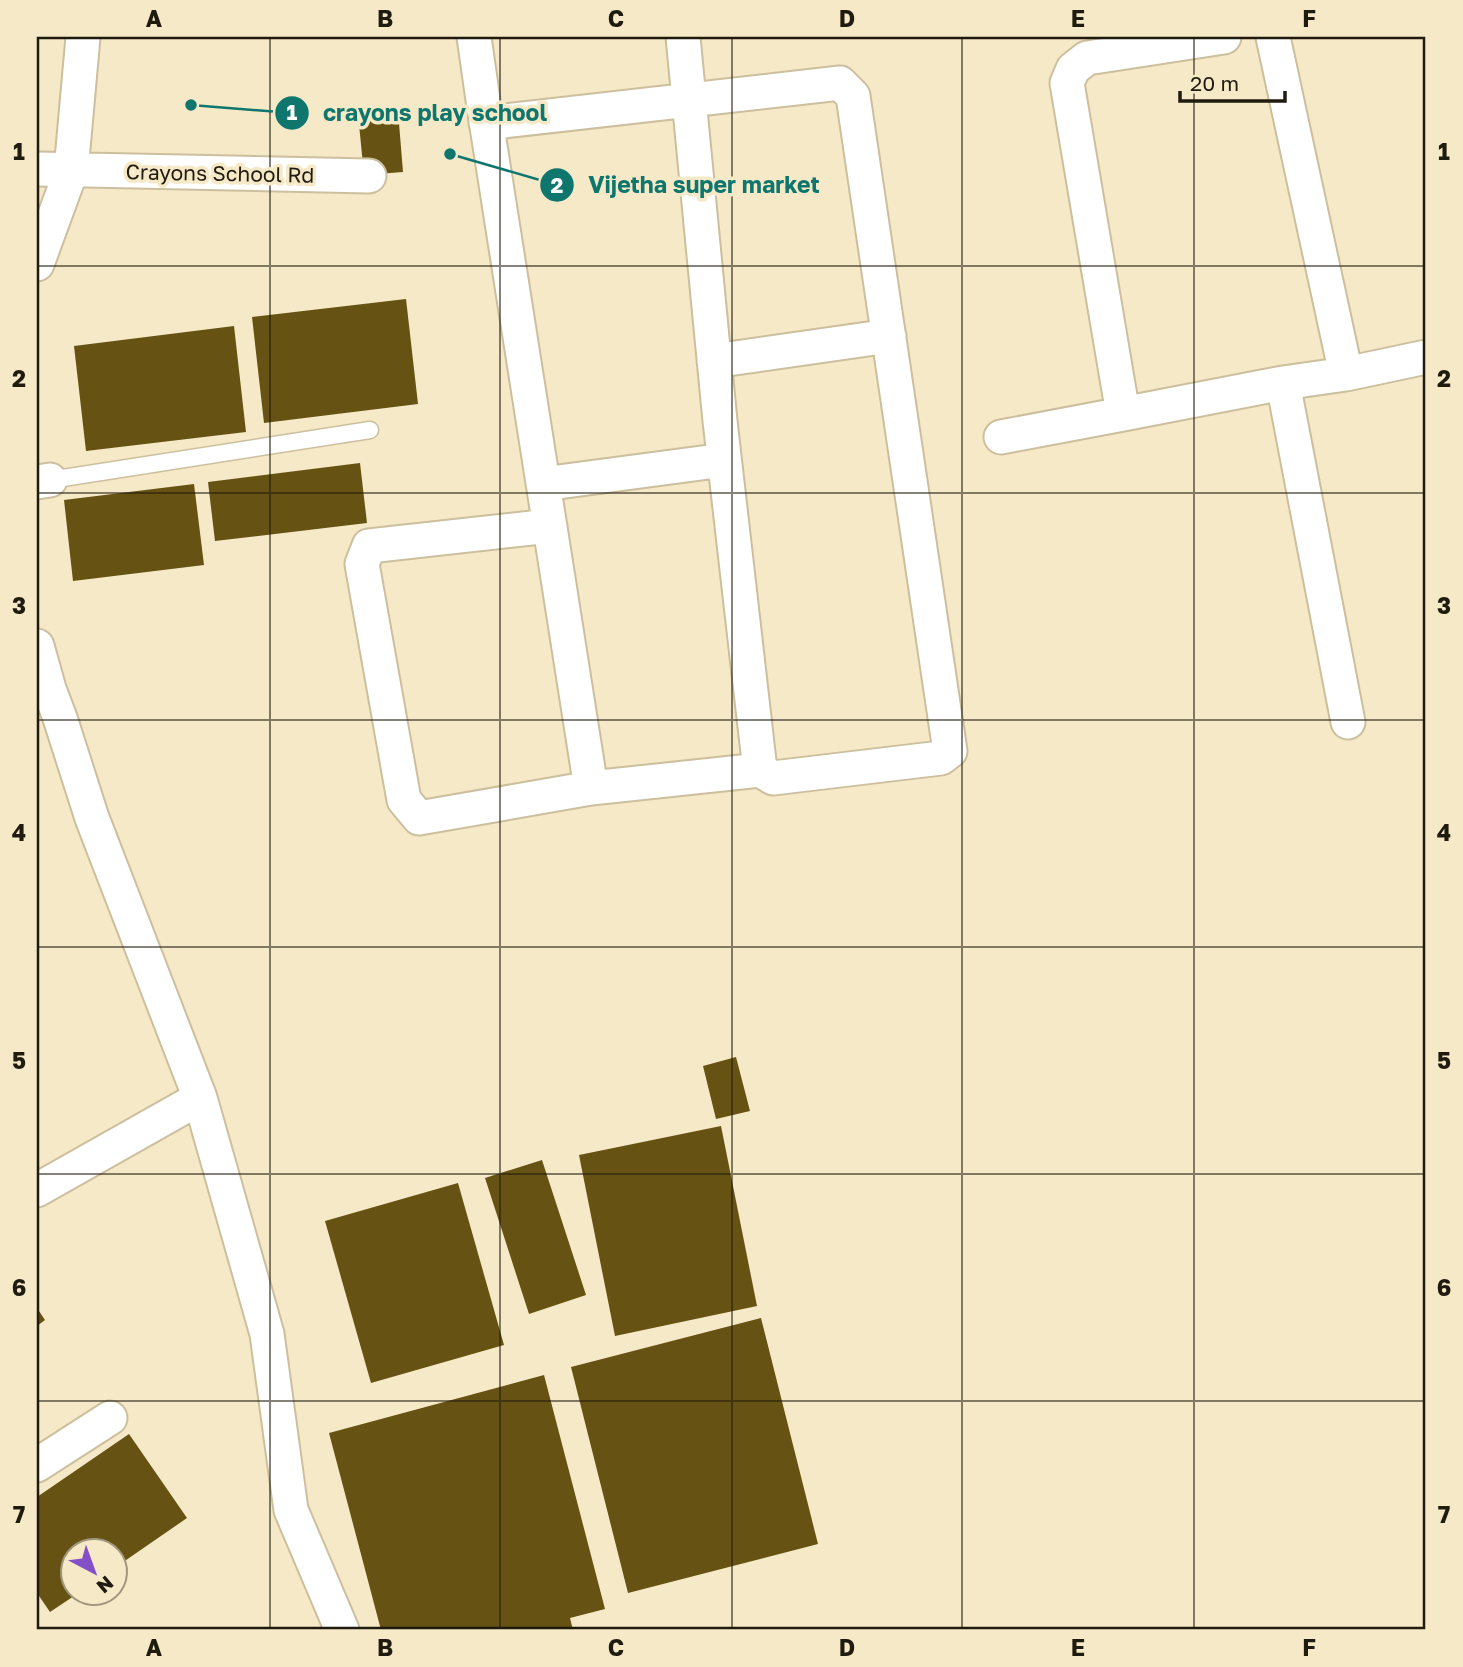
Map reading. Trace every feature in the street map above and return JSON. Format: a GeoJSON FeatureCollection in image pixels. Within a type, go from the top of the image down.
{"type":"FeatureCollection","features":[{"type":"Feature","properties":{"kind":"street"},"geometry":{"type":"LineString","coordinates":[[39,250],[71,171],[83,37]]}},
{"type":"Feature","properties":{"kind":"street"},"geometry":{"type":"LineString","coordinates":[[474,37],[591,788]]}},
{"type":"Feature","properties":{"kind":"street"},"geometry":{"type":"LineString","coordinates":[[682,37],[724,460],[760,769]]}},
{"type":"Feature","properties":{"kind":"street"},"geometry":{"type":"LineString","coordinates":[[1123,414],[1066,83],[1073,69],[1087,58],[1184,40],[1224,37]]}},
{"type":"Feature","properties":{"kind":"street"},"geometry":{"type":"LineString","coordinates":[[1273,37],[1346,374]]}},
{"type":"Feature","properties":{"kind":"street"},"geometry":{"type":"LineString","coordinates":[[486,123],[840,83],[853,96],[950,751],[942,758],[773,778],[760,769],[591,788],[418,818],[404,800],[362,564],[369,546],[550,526]]}},
{"type":"Feature","properties":{"kind":"street","name":"Crayons School Rd"},"geometry":{"type":"LineString","coordinates":[[37,169],[369,176]]}},
{"type":"Feature","properties":{"kind":"street"},"geometry":{"type":"LineString","coordinates":[[714,361],[889,336]]}},
{"type":"Feature","properties":{"kind":"street"},"geometry":{"type":"LineString","coordinates":[[1001,438],[1426,357]]}},
{"type":"Feature","properties":{"kind":"street"},"geometry":{"type":"LineString","coordinates":[[1283,383],[1348,722]]}},
{"type":"Feature","properties":{"kind":"street"},"geometry":{"type":"LineString","coordinates":[[543,484],[724,460]]}},
{"type":"Feature","properties":{"kind":"street"},"geometry":{"type":"LineString","coordinates":[[37,646],[46,708],[92,818],[200,1098],[267,1334],[291,1510],[342,1630]]}},
{"type":"Feature","properties":{"kind":"street"},"geometry":{"type":"LineString","coordinates":[[37,1190],[200,1098]]}},
{"type":"Feature","properties":{"kind":"street"},"geometry":{"type":"LineString","coordinates":[[37,1465],[110,1418]]}},
{"type":"Feature","properties":{"kind":"lane"},"geometry":{"type":"LineString","coordinates":[[44,481],[370,430]]}},
{"type":"Feature","properties":{"kind":"building"},"geometry":{"type":"Polygon","coordinates":[[[398,111],[403,172],[364,175],[358,114],[398,111]]]}},
{"type":"Feature","properties":{"kind":"building"},"geometry":{"type":"Polygon","coordinates":[[[406,299],[418,404],[264,423],[252,317],[406,299]]]}},
{"type":"Feature","properties":{"kind":"building"},"geometry":{"type":"Polygon","coordinates":[[[234,326],[246,432],[86,451],[74,346],[234,326]]]}},
{"type":"Feature","properties":{"kind":"building"},"geometry":{"type":"Polygon","coordinates":[[[360,463],[367,523],[215,541],[208,482],[360,463]]]}},
{"type":"Feature","properties":{"kind":"building"},"geometry":{"type":"Polygon","coordinates":[[[194,484],[204,565],[73,581],[64,500],[194,484]]]}},
{"type":"Feature","properties":{"kind":"building"},"geometry":{"type":"Polygon","coordinates":[[[736,1057],[750,1111],[716,1119],[703,1066],[736,1057]]]}},
{"type":"Feature","properties":{"kind":"building"},"geometry":{"type":"Polygon","coordinates":[[[721,1126],[757,1306],[615,1336],[579,1155],[721,1126]]]}},
{"type":"Feature","properties":{"kind":"building"},"geometry":{"type":"Polygon","coordinates":[[[542,1160],[586,1295],[529,1314],[485,1178],[542,1160]]]}},
{"type":"Feature","properties":{"kind":"building"},"geometry":{"type":"Polygon","coordinates":[[[458,1183],[504,1345],[371,1383],[325,1221],[458,1183]]]}},
{"type":"Feature","properties":{"kind":"building"},"geometry":{"type":"Polygon","coordinates":[[[37,1308],[45,1320],[37,1326],[37,1308]]]}},
{"type":"Feature","properties":{"kind":"building"},"geometry":{"type":"Polygon","coordinates":[[[761,1318],[818,1544],[628,1593],[571,1367],[761,1318]]]}},
{"type":"Feature","properties":{"kind":"building"},"geometry":{"type":"Polygon","coordinates":[[[544,1375],[605,1609],[570,1618],[573,1630],[381,1630],[329,1433],[544,1375]]]}},
{"type":"Feature","properties":{"kind":"building"},"geometry":{"type":"Polygon","coordinates":[[[129,1434],[187,1518],[130,1557],[130,1538],[60,1538],[60,1605],[50,1612],[37,1593],[37,1497],[129,1434]]]}},
{"type":"Feature","properties":{"kind":"place","name":"crayons play school"},"geometry":{"type":"Point","coordinates":[191,105]}},
{"type":"Feature","properties":{"kind":"place","name":"Vijetha super market"},"geometry":{"type":"Point","coordinates":[450,154]}}]}
